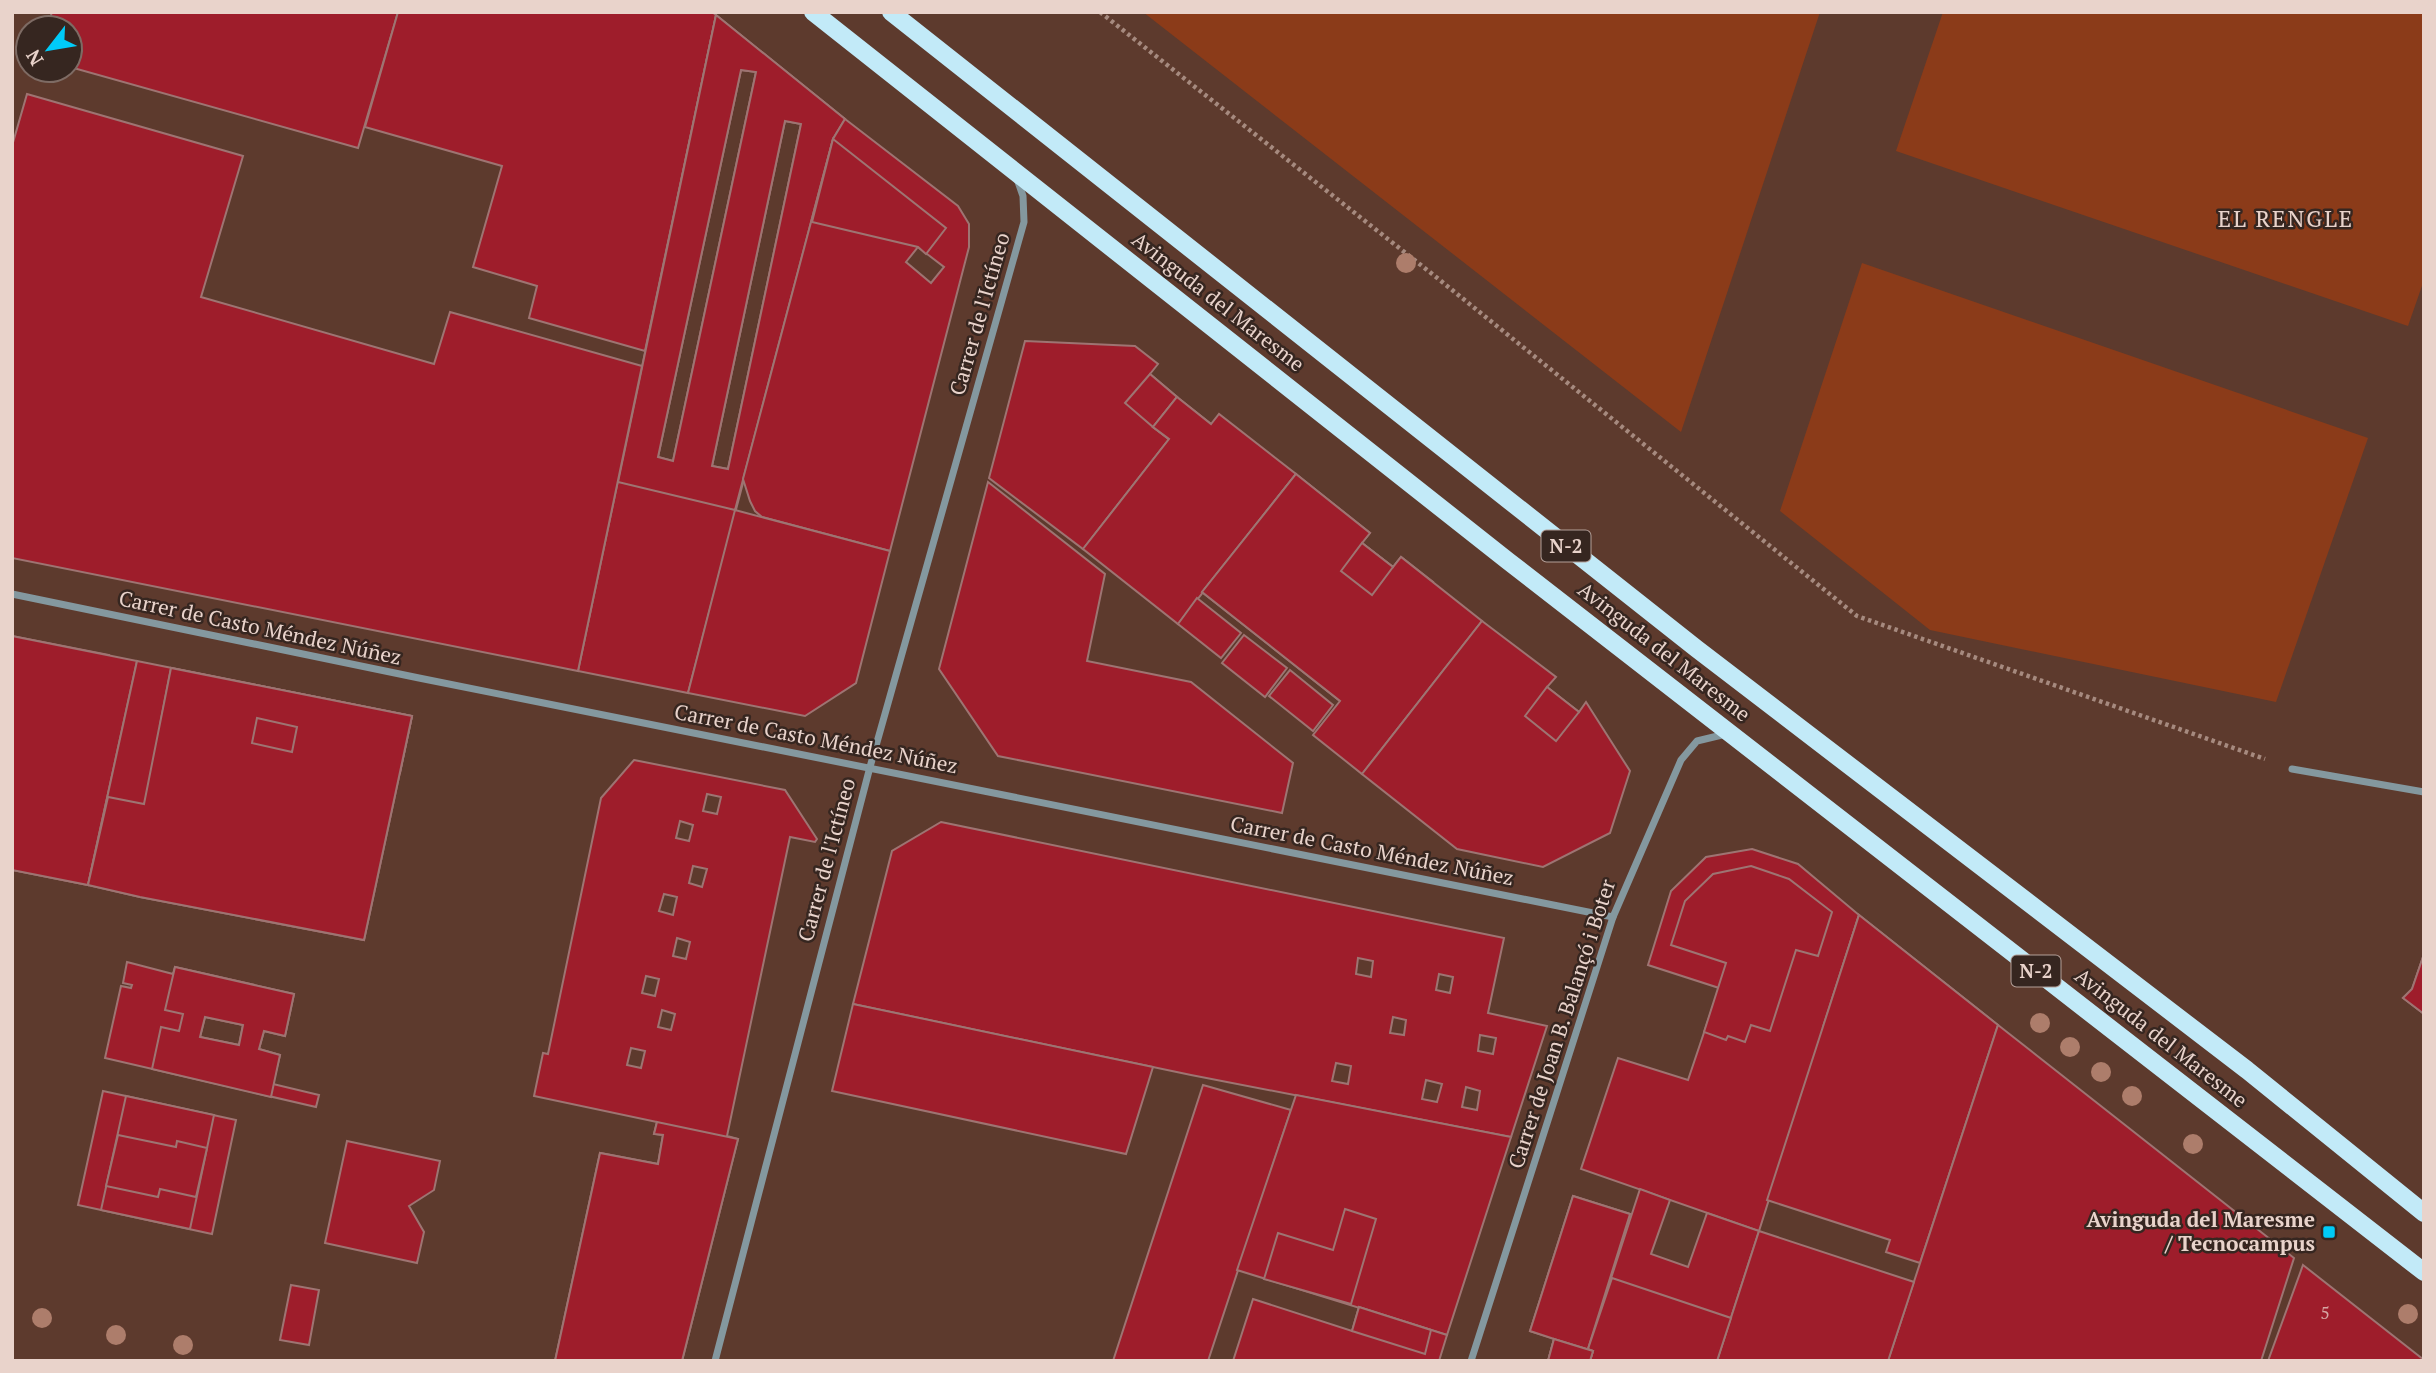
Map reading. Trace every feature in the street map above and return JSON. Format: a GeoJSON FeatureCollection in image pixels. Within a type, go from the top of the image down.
{"type":"FeatureCollection","features":[{"type":"Feature","properties":{"kind":"main road","name":"Avinguda del Maresme"},"geometry":{"type":"LineString","coordinates":[[813,12],[1508,561],[2424,1272]]}},
{"type":"Feature","properties":{"kind":"main road","name":"Avinguda del Maresme"},"geometry":{"type":"LineString","coordinates":[[891,12],[1697,649],[2247,1070],[2424,1213]]}},
{"type":"Feature","properties":{"kind":"street","name":"Carrer de l'Ictíneo"},"geometry":{"type":"LineString","coordinates":[[715,1361],[870,767],[1024,222],[1023,196],[1012,169]]}},
{"type":"Feature","properties":{"kind":"street","name":"Carrer de Casto Méndez Núñez"},"geometry":{"type":"LineString","coordinates":[[12,594],[1612,917]]}},
{"type":"Feature","properties":{"kind":"street","name":"Carrer de Joan B. Balançó i Boter"},"geometry":{"type":"LineString","coordinates":[[1471,1361],[1612,917],[1681,760],[1698,741],[1731,733]]}},
{"type":"Feature","properties":{"kind":"street"},"geometry":{"type":"LineString","coordinates":[[2292,769],[2424,792]]}},
{"type":"Feature","properties":{"kind":"path"},"geometry":{"type":"LineString","coordinates":[[1100,12],[1436,277],[1857,616],[2292,769]]}},
{"type":"Feature","properties":{"kind":"shaded area"},"geometry":{"type":"Polygon","coordinates":[[[1143,12],[1820,12],[1681,432],[1143,12]]]}},
{"type":"Feature","properties":{"kind":"shaded area"},"geometry":{"type":"Polygon","coordinates":[[[1943,12],[2424,12],[2424,280],[2408,326],[1896,151],[1943,12]]]}},
{"type":"Feature","properties":{"kind":"shaded area"},"geometry":{"type":"Polygon","coordinates":[[[1862,263],[2368,438],[2276,702],[1930,630],[1780,511],[1862,263]]]}},
{"type":"Feature","properties":{"kind":"building"},"geometry":{"type":"Polygon","coordinates":[[[398,12],[358,148],[84,71],[84,14],[51,14],[398,12]]]}},
{"type":"Feature","properties":{"kind":"building"},"geometry":{"type":"Polygon","coordinates":[[[398,12],[712,12],[716,15],[645,351],[529,318],[537,286],[473,267],[502,166],[365,127],[398,12]]]}},
{"type":"Feature","properties":{"kind":"building"},"geometry":{"type":"Polygon","coordinates":[[[716,15],[845,119],[833,139],[688,693],[578,671],[716,15]],[[741,70],[658,457],[673,461],[756,72],[741,70]],[[785,121],[712,466],[728,469],[801,124],[785,121]]]}},
{"type":"Feature","properties":{"kind":"building"},"geometry":{"type":"Polygon","coordinates":[[[716,15],[845,119],[833,139],[735,510],[618,482],[716,15]],[[741,70],[658,457],[673,461],[756,72],[741,70]],[[785,121],[712,466],[728,469],[801,124],[785,121]]]}},
{"type":"Feature","properties":{"kind":"building"},"geometry":{"type":"Polygon","coordinates":[[[27,94],[243,156],[201,297],[434,364],[450,312],[642,366],[578,671],[12,558],[12,146],[27,94]]]}},
{"type":"Feature","properties":{"kind":"building"},"geometry":{"type":"Polygon","coordinates":[[[845,119],[958,206],[969,224],[969,247],[890,551],[762,517],[750,501],[743,479],[833,139],[845,119]],[[918,247],[906,262],[931,283],[944,267],[918,247]]]}},
{"type":"Feature","properties":{"kind":"building"},"geometry":{"type":"Polygon","coordinates":[[[833,139],[946,228],[926,254],[918,247],[812,222],[833,139]]]}},
{"type":"Feature","properties":{"kind":"building"},"geometry":{"type":"Polygon","coordinates":[[[1025,341],[1135,346],[1158,364],[1150,374],[1177,397],[1153,427],[1169,439],[1083,549],[989,478],[1025,341]]]}},
{"type":"Feature","properties":{"kind":"building"},"geometry":{"type":"Polygon","coordinates":[[[1150,374],[1177,397],[1153,427],[1125,403],[1150,374]]]}},
{"type":"Feature","properties":{"kind":"building"},"geometry":{"type":"Polygon","coordinates":[[[1177,397],[1211,424],[1188,454],[1153,427],[1177,397]]]}},
{"type":"Feature","properties":{"kind":"building"},"geometry":{"type":"Polygon","coordinates":[[[1177,397],[1211,424],[1219,414],[1296,474],[1178,624],[1083,549],[1169,439],[1153,427],[1177,397]]]}},
{"type":"Feature","properties":{"kind":"building"},"geometry":{"type":"Polygon","coordinates":[[[1296,474],[1370,533],[1362,543],[1393,567],[1401,557],[1433,582],[1340,701],[1202,592],[1296,474]]]}},
{"type":"Feature","properties":{"kind":"building"},"geometry":{"type":"Polygon","coordinates":[[[1296,474],[1370,533],[1362,543],[1393,567],[1401,557],[1482,621],[1362,774],[1313,735],[1340,701],[1202,592],[1296,474]]]}},
{"type":"Feature","properties":{"kind":"building"},"geometry":{"type":"Polygon","coordinates":[[[988,482],[1105,574],[1087,661],[1191,682],[1293,763],[1282,813],[998,756],[939,669],[988,482]]]}},
{"type":"Feature","properties":{"kind":"building"},"geometry":{"type":"Polygon","coordinates":[[[735,510],[890,551],[856,683],[805,716],[688,693],[735,510]]]}},
{"type":"Feature","properties":{"kind":"building"},"geometry":{"type":"Polygon","coordinates":[[[1362,543],[1393,567],[1372,595],[1341,571],[1362,543]]]}},
{"type":"Feature","properties":{"kind":"building"},"geometry":{"type":"Polygon","coordinates":[[[1197,598],[1241,633],[1221,658],[1178,624],[1197,598]]]}},
{"type":"Feature","properties":{"kind":"building"},"geometry":{"type":"Polygon","coordinates":[[[1482,621],[1556,677],[1547,687],[1579,712],[1586,702],[1630,771],[1610,833],[1543,867],[1457,849],[1362,774],[1482,621]]]}},
{"type":"Feature","properties":{"kind":"building"},"geometry":{"type":"Polygon","coordinates":[[[1244,635],[1287,668],[1265,697],[1222,663],[1244,635]]]}},
{"type":"Feature","properties":{"kind":"building"},"geometry":{"type":"Polygon","coordinates":[[[12,636],[109,655],[80,791],[108,797],[88,885],[12,870],[12,636]]]}},
{"type":"Feature","properties":{"kind":"building"},"geometry":{"type":"Polygon","coordinates":[[[12,636],[137,661],[88,885],[12,870],[12,636]]]}},
{"type":"Feature","properties":{"kind":"building"},"geometry":{"type":"Polygon","coordinates":[[[137,661],[412,716],[364,940],[88,885],[137,661]]]}},
{"type":"Feature","properties":{"kind":"building"},"geometry":{"type":"Polygon","coordinates":[[[171,668],[412,716],[400,773],[160,725],[171,668]]]}},
{"type":"Feature","properties":{"kind":"building"},"geometry":{"type":"Polygon","coordinates":[[[171,668],[412,716],[364,940],[88,885],[108,797],[144,804],[171,668]]]}},
{"type":"Feature","properties":{"kind":"building"},"geometry":{"type":"Polygon","coordinates":[[[1290,670],[1333,705],[1313,731],[1269,696],[1290,670]]]}},
{"type":"Feature","properties":{"kind":"building"},"geometry":{"type":"Polygon","coordinates":[[[1547,687],[1579,712],[1556,741],[1525,716],[1547,687]]]}},
{"type":"Feature","properties":{"kind":"building"},"geometry":{"type":"Polygon","coordinates":[[[257,718],[297,727],[292,752],[252,743],[257,718]]]}},
{"type":"Feature","properties":{"kind":"building"},"geometry":{"type":"Polygon","coordinates":[[[634,760],[785,790],[817,839],[815,842],[790,837],[727,1136],[738,1139],[682,1361],[555,1361],[600,1153],[658,1164],[663,1135],[654,1134],[657,1122],[534,1096],[543,1053],[548,1054],[601,798],[634,760]],[[707,794],[703,811],[717,814],[721,797],[707,794]],[[680,821],[676,838],[689,841],[693,825],[680,821]],[[693,866],[689,883],[702,887],[707,869],[693,866]],[[664,894],[659,911],[673,915],[677,897],[664,894]],[[677,938],[673,956],[686,959],[690,942],[677,938]],[[646,976],[642,993],[655,996],[659,979],[646,976]],[[662,1010],[658,1027],[671,1030],[675,1014],[662,1010]],[[631,1048],[627,1065],[641,1068],[645,1051],[631,1048]]]}},
{"type":"Feature","properties":{"kind":"building"},"geometry":{"type":"Polygon","coordinates":[[[941,822],[1504,938],[1488,1013],[1547,1026],[1511,1137],[1191,1075],[853,1004],[892,851],[941,822]],[[1358,958],[1356,974],[1371,977],[1373,961],[1358,958]],[[1439,974],[1436,990],[1450,993],[1453,977],[1439,974]],[[1393,1017],[1390,1033],[1404,1035],[1406,1020],[1393,1017]],[[1480,1035],[1478,1051],[1493,1054],[1496,1038],[1480,1035]],[[1336,1063],[1332,1081],[1348,1084],[1351,1066],[1336,1063]],[[1426,1080],[1422,1099],[1437,1102],[1442,1084],[1426,1080]],[[1466,1087],[1462,1107],[1477,1110],[1480,1091],[1466,1087]]]}},
{"type":"Feature","properties":{"kind":"building"},"geometry":{"type":"Polygon","coordinates":[[[1752,849],[1798,864],[1859,915],[1759,1231],[1581,1169],[1618,1058],[1688,1080],[1719,988],[1648,965],[1671,891],[1706,857],[1752,849]]]}},
{"type":"Feature","properties":{"kind":"building"},"geometry":{"type":"Polygon","coordinates":[[[1751,866],[1789,879],[1832,912],[1818,956],[1796,950],[1770,1031],[1751,1025],[1745,1042],[1728,1036],[1726,1040],[1704,1032],[1726,963],[1671,945],[1685,901],[1713,874],[1751,866]]]}},
{"type":"Feature","properties":{"kind":"building"},"geometry":{"type":"Polygon","coordinates":[[[1859,915],[1998,1025],[1978,1084],[1823,1027],[1859,915]]]}},
{"type":"Feature","properties":{"kind":"building"},"geometry":{"type":"Polygon","coordinates":[[[1859,915],[1998,1025],[1920,1263],[1886,1252],[1890,1240],[1767,1200],[1859,915]]]}},
{"type":"Feature","properties":{"kind":"building"},"geometry":{"type":"Polygon","coordinates":[[[2424,954],[2424,1014],[2403,998],[2412,989],[2424,954]]]}},
{"type":"Feature","properties":{"kind":"building"},"geometry":{"type":"Polygon","coordinates":[[[2424,954],[2424,1014],[2403,998],[2412,989],[2424,954]]]}},
{"type":"Feature","properties":{"kind":"building"},"geometry":{"type":"Polygon","coordinates":[[[127,962],[173,974],[175,967],[294,994],[285,1036],[264,1031],[259,1049],[280,1055],[273,1084],[319,1095],[316,1107],[105,1058],[121,986],[131,988],[132,985],[123,983],[127,962]],[[205,1017],[200,1037],[239,1045],[243,1025],[205,1017]]]}},
{"type":"Feature","properties":{"kind":"building"},"geometry":{"type":"Polygon","coordinates":[[[175,967],[294,994],[285,1036],[264,1031],[259,1049],[280,1055],[271,1097],[152,1069],[161,1027],[179,1031],[183,1014],[165,1010],[175,967]],[[205,1017],[200,1037],[239,1045],[243,1025],[205,1017]]]}},
{"type":"Feature","properties":{"kind":"building"},"geometry":{"type":"Polygon","coordinates":[[[853,1004],[1153,1067],[1126,1154],[832,1091],[853,1004]]]}},
{"type":"Feature","properties":{"kind":"building"},"geometry":{"type":"Polygon","coordinates":[[[1998,1025],[2294,1258],[2261,1361],[1888,1361],[1998,1025]]]}},
{"type":"Feature","properties":{"kind":"building"},"geometry":{"type":"Polygon","coordinates":[[[1203,1085],[1291,1110],[1208,1361],[1113,1361],[1203,1085]]]}},
{"type":"Feature","properties":{"kind":"building"},"geometry":{"type":"Polygon","coordinates":[[[103,1091],[236,1120],[212,1234],[78,1205],[103,1091]]]}},
{"type":"Feature","properties":{"kind":"building"},"geometry":{"type":"Polygon","coordinates":[[[1296,1095],[1511,1137],[1447,1335],[1237,1270],[1296,1095]]]}},
{"type":"Feature","properties":{"kind":"building"},"geometry":{"type":"Polygon","coordinates":[[[126,1096],[214,1115],[190,1229],[101,1210],[126,1096]]]}},
{"type":"Feature","properties":{"kind":"building"},"geometry":{"type":"Polygon","coordinates":[[[657,1122],[738,1139],[682,1361],[555,1361],[600,1153],[658,1164],[663,1135],[654,1134],[657,1122]]]}},
{"type":"Feature","properties":{"kind":"building"},"geometry":{"type":"Polygon","coordinates":[[[118,1135],[176,1147],[177,1141],[207,1148],[196,1197],[160,1189],[158,1197],[106,1186],[118,1135]]]}},
{"type":"Feature","properties":{"kind":"building"},"geometry":{"type":"Polygon","coordinates":[[[347,1141],[440,1161],[434,1190],[409,1206],[424,1232],[417,1263],[325,1243],[347,1141]]]}},
{"type":"Feature","properties":{"kind":"building"},"geometry":{"type":"Polygon","coordinates":[[[1640,1189],[1670,1200],[1651,1254],[1688,1267],[1707,1213],[1759,1231],[1717,1361],[1590,1361],[1593,1351],[1588,1349],[1640,1189]]]}},
{"type":"Feature","properties":{"kind":"building"},"geometry":{"type":"Polygon","coordinates":[[[1573,1196],[1630,1214],[1588,1349],[1530,1331],[1573,1196]]]}},
{"type":"Feature","properties":{"kind":"building"},"geometry":{"type":"Polygon","coordinates":[[[1573,1196],[1630,1214],[1588,1349],[1593,1351],[1590,1361],[1548,1361],[1554,1339],[1530,1331],[1573,1196]]]}},
{"type":"Feature","properties":{"kind":"building"},"geometry":{"type":"Polygon","coordinates":[[[1345,1209],[1376,1219],[1351,1304],[1264,1279],[1278,1233],[1333,1250],[1345,1209]]]}},
{"type":"Feature","properties":{"kind":"building"},"geometry":{"type":"Polygon","coordinates":[[[1759,1231],[1914,1282],[1888,1361],[1717,1361],[1759,1231]]]}},
{"type":"Feature","properties":{"kind":"building"},"geometry":{"type":"Polygon","coordinates":[[[2303,1265],[2424,1360],[2424,1361],[2268,1361],[2303,1265]]]}},
{"type":"Feature","properties":{"kind":"building"},"geometry":{"type":"Polygon","coordinates":[[[1612,1278],[1731,1318],[1717,1361],[1590,1361],[1593,1351],[1588,1349],[1612,1278]]]}},
{"type":"Feature","properties":{"kind":"building"},"geometry":{"type":"Polygon","coordinates":[[[291,1285],[319,1290],[309,1345],[280,1340],[291,1285]]]}},
{"type":"Feature","properties":{"kind":"building"},"geometry":{"type":"Polygon","coordinates":[[[1253,1299],[1352,1331],[1359,1307],[1447,1335],[1439,1361],[1233,1361],[1253,1299]]]}},
{"type":"Feature","properties":{"kind":"building"},"geometry":{"type":"Polygon","coordinates":[[[1359,1307],[1431,1330],[1425,1354],[1352,1331],[1359,1307]]]}},
{"type":"Feature","properties":{"kind":"building"},"geometry":{"type":"Polygon","coordinates":[[[1554,1339],[1593,1351],[1590,1361],[1548,1361],[1554,1339]]]}},
{"type":"Feature","properties":{"kind":"building"},"geometry":{"type":"Polygon","coordinates":[[[1554,1339],[1593,1351],[1590,1361],[1548,1361],[1554,1339]]]}},
{"type":"Feature","properties":{"kind":"place","name":"Avinguda del Maresme / Tecnocampus"},"geometry":{"type":"Point","coordinates":[2329,1232]}},
{"type":"Feature","properties":{"kind":"district","name":"EL RENGLE"},"geometry":{"type":"Point","coordinates":[2286,219]}}]}
